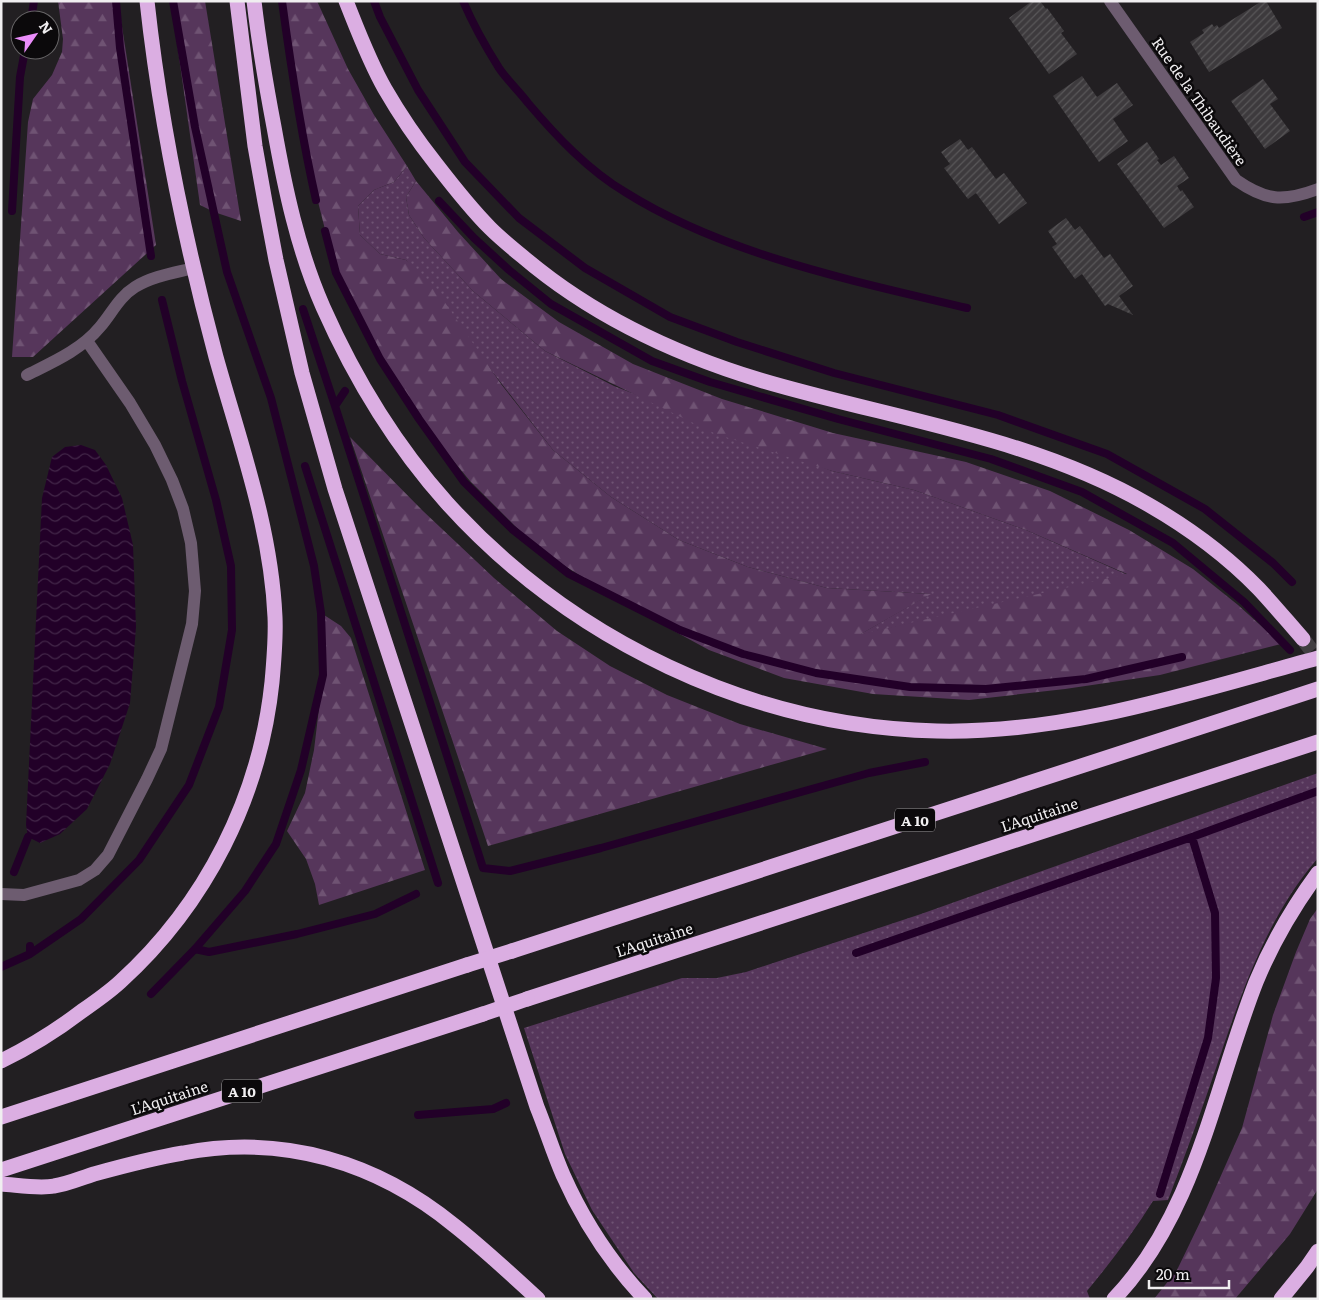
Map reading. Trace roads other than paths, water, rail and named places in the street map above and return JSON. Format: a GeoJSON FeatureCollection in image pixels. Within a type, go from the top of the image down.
{"type":"FeatureCollection","features":[{"type":"Feature","properties":{"kind":"highway"},"geometry":{"type":"LineString","coordinates":[[1,1061],[60,1027],[118,984],[162,939],[179,918],[210,872],[236,822],[260,751],[269,712],[274,663],[275,619],[272,573],[255,491],[216,356],[194,268],[163,113],[147,1]]}},
{"type":"Feature","properties":{"kind":"highway"},"geometry":{"type":"LineString","coordinates":[[237,1],[255,146],[276,260],[302,373],[335,489],[537,1106],[563,1175],[590,1228],[627,1280],[645,1299]]}},
{"type":"Feature","properties":{"kind":"highway"},"geometry":{"type":"LineString","coordinates":[[254,1],[265,77],[288,198],[302,252],[319,297],[349,361],[378,410],[412,460],[446,502],[481,538],[530,580],[614,639],[696,679],[764,703],[834,720],[937,731],[1038,725],[1089,717],[1138,706],[1318,658]]}},
{"type":"Feature","properties":{"kind":"highway"},"geometry":{"type":"LineString","coordinates":[[346,1],[363,44],[385,90],[416,138],[460,195],[500,237],[538,270],[588,305],[641,335],[696,358],[762,380],[916,419],[1004,444],[1057,462],[1104,482],[1157,510],[1189,530],[1226,558],[1259,588],[1303,639]]}},
{"type":"Feature","properties":{"kind":"highway","name":"A 10"},"geometry":{"type":"LineString","coordinates":[[1,1117],[1318,689]]}},
{"type":"Feature","properties":{"kind":"highway","name":"L'Aquitaine"},"geometry":{"type":"LineString","coordinates":[[1,1170],[1318,742]]}},
{"type":"Feature","properties":{"kind":"highway"},"geometry":{"type":"LineString","coordinates":[[1114,1299],[1152,1252],[1170,1218],[1187,1182],[1256,982],[1274,942],[1297,902],[1318,873]]}},
{"type":"Feature","properties":{"kind":"highway"},"geometry":{"type":"LineString","coordinates":[[1,1184],[53,1186],[183,1152],[216,1148],[251,1146],[314,1154],[356,1167],[393,1184],[428,1206],[455,1225],[538,1299]]}},
{"type":"Feature","properties":{"kind":"highway"},"geometry":{"type":"LineString","coordinates":[[1281,1299],[1318,1251]]}},
{"type":"Feature","properties":{"kind":"street","name":"Rue de la Thibaudière"},"geometry":{"type":"LineString","coordinates":[[1110,1],[1236,180],[1266,197],[1280,198],[1318,189]]}},
{"type":"Feature","properties":{"kind":"street"},"geometry":{"type":"LineString","coordinates":[[27,375],[66,356],[87,340],[100,327],[120,299],[133,288],[148,279],[194,268]]}},
{"type":"Feature","properties":{"kind":"street"},"geometry":{"type":"LineString","coordinates":[[1,894],[24,895],[79,880],[95,870],[108,855],[161,749],[192,624],[195,590],[191,543],[183,509],[172,480],[155,445],[130,403],[87,340]]}},
{"type":"Feature","properties":{"kind":"water"},"geometry":{"type":"Polygon","coordinates":[[[81,445],[95,450],[106,465],[122,498],[133,545],[136,627],[130,703],[110,764],[87,809],[60,834],[40,843],[28,837],[26,825],[42,498],[52,457],[65,447],[81,445]]]}},
{"type":"Feature","properties":{"kind":"waterway"},"geometry":{"type":"LineString","coordinates":[[33,10],[34,1]]}},
{"type":"Feature","properties":{"kind":"waterway"},"geometry":{"type":"LineString","coordinates":[[116,1],[120,48],[151,256]]}},
{"type":"Feature","properties":{"kind":"waterway"},"geometry":{"type":"LineString","coordinates":[[151,994],[195,949],[245,891],[276,844],[301,770],[323,675],[321,613],[314,566],[271,398],[227,272],[195,127],[173,1]]}},
{"type":"Feature","properties":{"kind":"waterway"},"geometry":{"type":"LineString","coordinates":[[282,1],[297,101],[316,200]]}},
{"type":"Feature","properties":{"kind":"waterway"},"geometry":{"type":"LineString","coordinates":[[374,1],[380,17],[418,90],[465,162],[519,218],[585,268],[670,317],[737,342],[834,373],[998,415],[1107,454],[1205,509],[1273,563],[1292,582]]}},
{"type":"Feature","properties":{"kind":"waterway"},"geometry":{"type":"LineString","coordinates":[[463,1],[499,68],[509,81],[573,152],[625,192],[664,214],[705,233],[791,264],[967,308]]}},
{"type":"Feature","properties":{"kind":"waterway"},"geometry":{"type":"LineString","coordinates":[[12,211],[20,77],[23,60]]}},
{"type":"Feature","properties":{"kind":"waterway"},"geometry":{"type":"LineString","coordinates":[[439,201],[474,238],[509,270],[551,304],[652,361],[710,382],[838,419],[991,459],[1082,492],[1173,543],[1244,602],[1290,650]]}},
{"type":"Feature","properties":{"kind":"waterway"},"geometry":{"type":"LineString","coordinates":[[1304,217],[1318,212]]}},
{"type":"Feature","properties":{"kind":"waterway"},"geometry":{"type":"LineString","coordinates":[[325,231],[336,273],[380,359],[419,419],[464,482],[512,529],[569,574],[680,630],[743,654],[816,673],[910,687],[986,689],[1086,679],[1182,657]]}},
{"type":"Feature","properties":{"kind":"waterway"},"geometry":{"type":"LineString","coordinates":[[30,954],[81,919],[139,860],[189,785],[219,707],[232,630],[231,566],[216,500],[182,381],[162,300]]}},
{"type":"Feature","properties":{"kind":"waterway"},"geometry":{"type":"LineString","coordinates":[[303,309],[335,406]]}},
{"type":"Feature","properties":{"kind":"waterway"},"geometry":{"type":"LineString","coordinates":[[345,391],[335,406],[483,868],[510,871],[601,848],[869,773],[925,762]]}},
{"type":"Feature","properties":{"kind":"waterway"},"geometry":{"type":"LineString","coordinates":[[305,466],[438,883]]}},
{"type":"Feature","properties":{"kind":"waterway"},"geometry":{"type":"LineString","coordinates":[[1192,837],[1318,791]]}},
{"type":"Feature","properties":{"kind":"waterway"},"geometry":{"type":"LineString","coordinates":[[14,872],[28,837]]}},
{"type":"Feature","properties":{"kind":"waterway"},"geometry":{"type":"LineString","coordinates":[[856,953],[1192,837],[1215,913],[1216,978],[1208,1038],[1160,1194]]}},
{"type":"Feature","properties":{"kind":"waterway"},"geometry":{"type":"LineString","coordinates":[[195,949],[209,952],[297,934],[375,914],[416,894]]}},
{"type":"Feature","properties":{"kind":"waterway"},"geometry":{"type":"LineString","coordinates":[[1,967],[30,954],[30,946]]}},
{"type":"Feature","properties":{"kind":"waterway"},"geometry":{"type":"LineString","coordinates":[[418,1115],[493,1109],[506,1103]]}},
{"type":"Feature","properties":{"kind":"tunnel"},"geometry":{"type":"LineString","coordinates":[[1303,639],[1318,659]]}}]}
